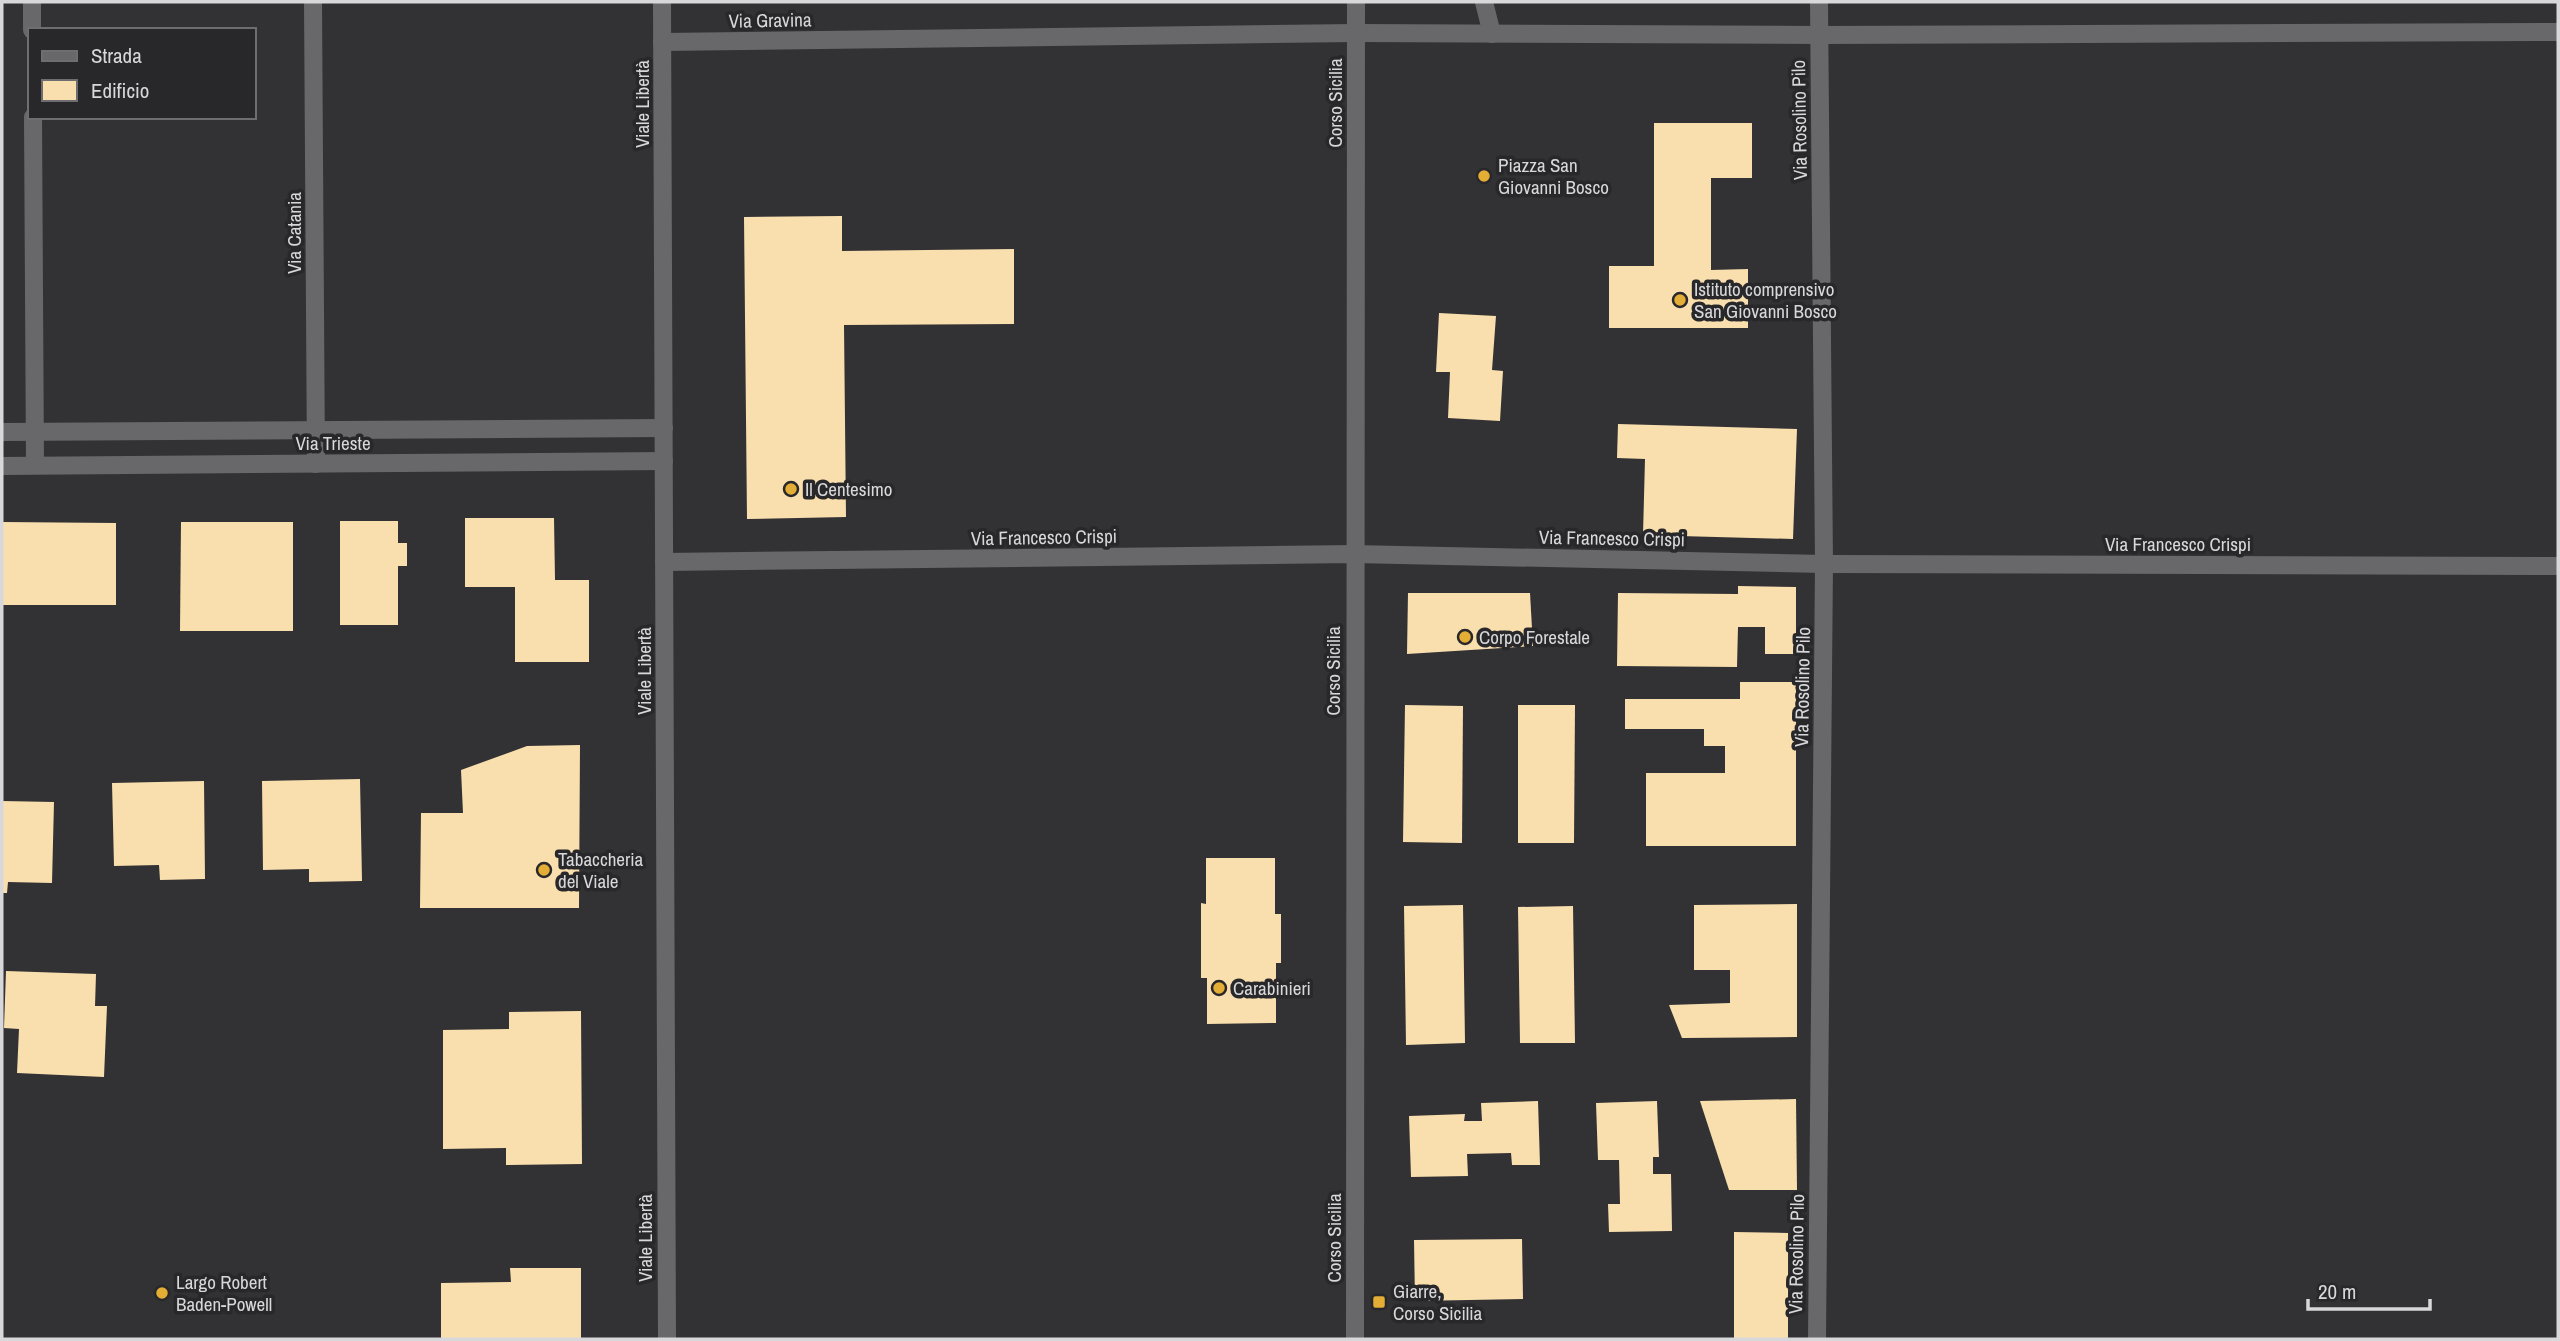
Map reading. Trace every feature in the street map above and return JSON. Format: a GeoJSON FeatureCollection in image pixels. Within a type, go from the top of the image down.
{"type":"FeatureCollection","features":[{"type":"Feature","properties":{"kind":"street"},"geometry":{"type":"LineString","coordinates":[[32,2],[32,28]]}},
{"type":"Feature","properties":{"kind":"street","name":"Via Catania"},"geometry":{"type":"LineString","coordinates":[[313,2],[316,464]]}},
{"type":"Feature","properties":{"kind":"street","name":"Viale Libertà"},"geometry":{"type":"LineString","coordinates":[[662,2],[667,1339]]}},
{"type":"Feature","properties":{"kind":"street","name":"Corso Sicilia"},"geometry":{"type":"LineString","coordinates":[[1355,1339],[1356,2]]}},
{"type":"Feature","properties":{"kind":"street"},"geometry":{"type":"LineString","coordinates":[[1484,2],[1492,34]]}},
{"type":"Feature","properties":{"kind":"street","name":"Via Rosolino Pilo"},"geometry":{"type":"LineString","coordinates":[[1816,1339],[1824,564],[1819,2]]}},
{"type":"Feature","properties":{"kind":"street","name":"Via Gravina"},"geometry":{"type":"LineString","coordinates":[[662,42],[1356,33],[1819,35],[2558,32]]}},
{"type":"Feature","properties":{"kind":"street"},"geometry":{"type":"LineString","coordinates":[[33,119],[35,465]]}},
{"type":"Feature","properties":{"kind":"street","name":"Via Trieste"},"geometry":{"type":"LineString","coordinates":[[2,432],[664,428]]}},
{"type":"Feature","properties":{"kind":"street","name":"Via Trieste"},"geometry":{"type":"LineString","coordinates":[[2,466],[664,461]]}},
{"type":"Feature","properties":{"kind":"street","name":"Via Francesco Crispi"},"geometry":{"type":"LineString","coordinates":[[664,562],[1354,554],[1824,564],[2558,566]]}},
{"type":"Feature","properties":{"kind":"building"},"geometry":{"type":"Polygon","coordinates":[[[1654,123],[1752,123],[1752,178],[1711,178],[1711,270],[1748,269],[1748,328],[1609,328],[1609,266],[1654,266],[1654,123]]]}},
{"type":"Feature","properties":{"kind":"building"},"geometry":{"type":"Polygon","coordinates":[[[842,216],[842,251],[1014,249],[1014,324],[844,325],[846,517],[747,519],[744,217],[842,216]]]}},
{"type":"Feature","properties":{"kind":"building"},"geometry":{"type":"Polygon","coordinates":[[[1439,313],[1496,316],[1492,370],[1503,371],[1500,421],[1448,418],[1450,372],[1436,372],[1439,313]]]}},
{"type":"Feature","properties":{"kind":"building"},"geometry":{"type":"Polygon","coordinates":[[[1618,424],[1797,429],[1793,539],[1643,535],[1645,459],[1617,458],[1618,424]]]}},
{"type":"Feature","properties":{"kind":"building"},"geometry":{"type":"Polygon","coordinates":[[[465,518],[554,518],[555,580],[589,580],[589,662],[515,662],[515,587],[465,587],[465,518]]]}},
{"type":"Feature","properties":{"kind":"building"},"geometry":{"type":"Polygon","coordinates":[[[340,521],[398,521],[398,543],[407,543],[407,566],[398,566],[398,625],[340,625],[340,521]]]}},
{"type":"Feature","properties":{"kind":"building"},"geometry":{"type":"Polygon","coordinates":[[[2,522],[116,523],[116,605],[2,605],[2,522]]]}},
{"type":"Feature","properties":{"kind":"building"},"geometry":{"type":"Polygon","coordinates":[[[181,522],[293,522],[293,631],[180,631],[181,522]]]}},
{"type":"Feature","properties":{"kind":"building"},"geometry":{"type":"Polygon","coordinates":[[[1738,586],[1796,587],[1796,654],[1765,654],[1765,627],[1738,627],[1737,667],[1617,666],[1618,593],[1738,594],[1738,586]]]}},
{"type":"Feature","properties":{"kind":"building"},"geometry":{"type":"Polygon","coordinates":[[[1408,593],[1530,593],[1533,646],[1407,654],[1408,593]]]}},
{"type":"Feature","properties":{"kind":"building"},"geometry":{"type":"Polygon","coordinates":[[[1740,682],[1796,682],[1796,846],[1646,846],[1646,773],[1725,773],[1725,746],[1704,746],[1704,729],[1625,729],[1625,699],[1740,699],[1740,682]]]}},
{"type":"Feature","properties":{"kind":"building"},"geometry":{"type":"Polygon","coordinates":[[[1405,705],[1463,706],[1462,843],[1403,842],[1405,705]]]}},
{"type":"Feature","properties":{"kind":"building"},"geometry":{"type":"Polygon","coordinates":[[[1518,705],[1575,705],[1574,843],[1518,843],[1518,705]]]}},
{"type":"Feature","properties":{"kind":"building"},"geometry":{"type":"Polygon","coordinates":[[[580,745],[579,908],[420,908],[421,813],[463,813],[461,770],[527,746],[580,745]]]}},
{"type":"Feature","properties":{"kind":"building"},"geometry":{"type":"Polygon","coordinates":[[[360,779],[362,881],[309,882],[309,869],[263,870],[262,781],[360,779]]]}},
{"type":"Feature","properties":{"kind":"building"},"geometry":{"type":"Polygon","coordinates":[[[204,781],[205,879],[160,880],[159,865],[114,866],[112,783],[204,781]]]}},
{"type":"Feature","properties":{"kind":"building"},"geometry":{"type":"Polygon","coordinates":[[[2,801],[54,802],[52,883],[8,882],[7,893],[2,893],[2,801]]]}},
{"type":"Feature","properties":{"kind":"building"},"geometry":{"type":"Polygon","coordinates":[[[1206,858],[1275,858],[1275,914],[1281,914],[1281,963],[1276,963],[1276,1023],[1207,1024],[1207,978],[1201,978],[1201,903],[1206,904],[1206,858]]]}},
{"type":"Feature","properties":{"kind":"building"},"geometry":{"type":"Polygon","coordinates":[[[1797,904],[1797,1037],[1682,1038],[1669,1005],[1730,1003],[1730,970],[1694,970],[1694,905],[1797,904]]]}},
{"type":"Feature","properties":{"kind":"building"},"geometry":{"type":"Polygon","coordinates":[[[1463,905],[1465,1043],[1406,1045],[1404,906],[1463,905]]]}},
{"type":"Feature","properties":{"kind":"building"},"geometry":{"type":"Polygon","coordinates":[[[1573,906],[1575,1043],[1520,1043],[1518,907],[1573,906]]]}},
{"type":"Feature","properties":{"kind":"building"},"geometry":{"type":"Polygon","coordinates":[[[6,971],[96,974],[95,1006],[107,1006],[104,1077],[17,1073],[19,1029],[4,1028],[6,971]]]}},
{"type":"Feature","properties":{"kind":"building"},"geometry":{"type":"Polygon","coordinates":[[[581,1011],[582,1164],[506,1165],[506,1148],[443,1149],[443,1030],[509,1029],[509,1012],[581,1011]]]}},
{"type":"Feature","properties":{"kind":"building"},"geometry":{"type":"Polygon","coordinates":[[[1796,1099],[1797,1190],[1729,1190],[1700,1101],[1796,1099]]]}},
{"type":"Feature","properties":{"kind":"building"},"geometry":{"type":"Polygon","coordinates":[[[1538,1101],[1540,1165],[1512,1165],[1511,1153],[1467,1154],[1468,1176],[1411,1177],[1409,1116],[1465,1114],[1464,1121],[1482,1121],[1481,1103],[1538,1101]]]}},
{"type":"Feature","properties":{"kind":"building"},"geometry":{"type":"Polygon","coordinates":[[[1657,1101],[1659,1157],[1653,1157],[1653,1174],[1671,1174],[1672,1231],[1609,1232],[1608,1204],[1620,1204],[1619,1160],[1598,1160],[1596,1103],[1657,1101]]]}},
{"type":"Feature","properties":{"kind":"building"},"geometry":{"type":"Polygon","coordinates":[[[1734,1232],[1788,1233],[1788,1339],[1734,1339],[1734,1232]]]}},
{"type":"Feature","properties":{"kind":"building"},"geometry":{"type":"Polygon","coordinates":[[[1522,1239],[1523,1299],[1415,1301],[1414,1240],[1522,1239]]]}},
{"type":"Feature","properties":{"kind":"building"},"geometry":{"type":"Polygon","coordinates":[[[510,1268],[581,1268],[581,1339],[441,1339],[441,1283],[511,1282],[510,1268]]]}},
{"type":"Feature","properties":{"kind":"place","name":"Piazza San Giovanni Bosco"},"geometry":{"type":"Point","coordinates":[1484,176]}},
{"type":"Feature","properties":{"kind":"place","name":"Istituto comprensivo San Giovanni Bosco"},"geometry":{"type":"Point","coordinates":[1680,300]}},
{"type":"Feature","properties":{"kind":"place","name":"Il Centesimo"},"geometry":{"type":"Point","coordinates":[791,489]}},
{"type":"Feature","properties":{"kind":"place","name":"Corpo Forestale"},"geometry":{"type":"Point","coordinates":[1465,637]}},
{"type":"Feature","properties":{"kind":"place","name":"Tabaccheria del Viale"},"geometry":{"type":"Point","coordinates":[544,870]}},
{"type":"Feature","properties":{"kind":"place","name":"Carabinieri"},"geometry":{"type":"Point","coordinates":[1219,988]}},
{"type":"Feature","properties":{"kind":"place","name":"Largo Robert Baden-Powell"},"geometry":{"type":"Point","coordinates":[162,1293]}},
{"type":"Feature","properties":{"kind":"place","name":"Giarre, Corso Sicilia"},"geometry":{"type":"Point","coordinates":[1379,1302]}}]}
